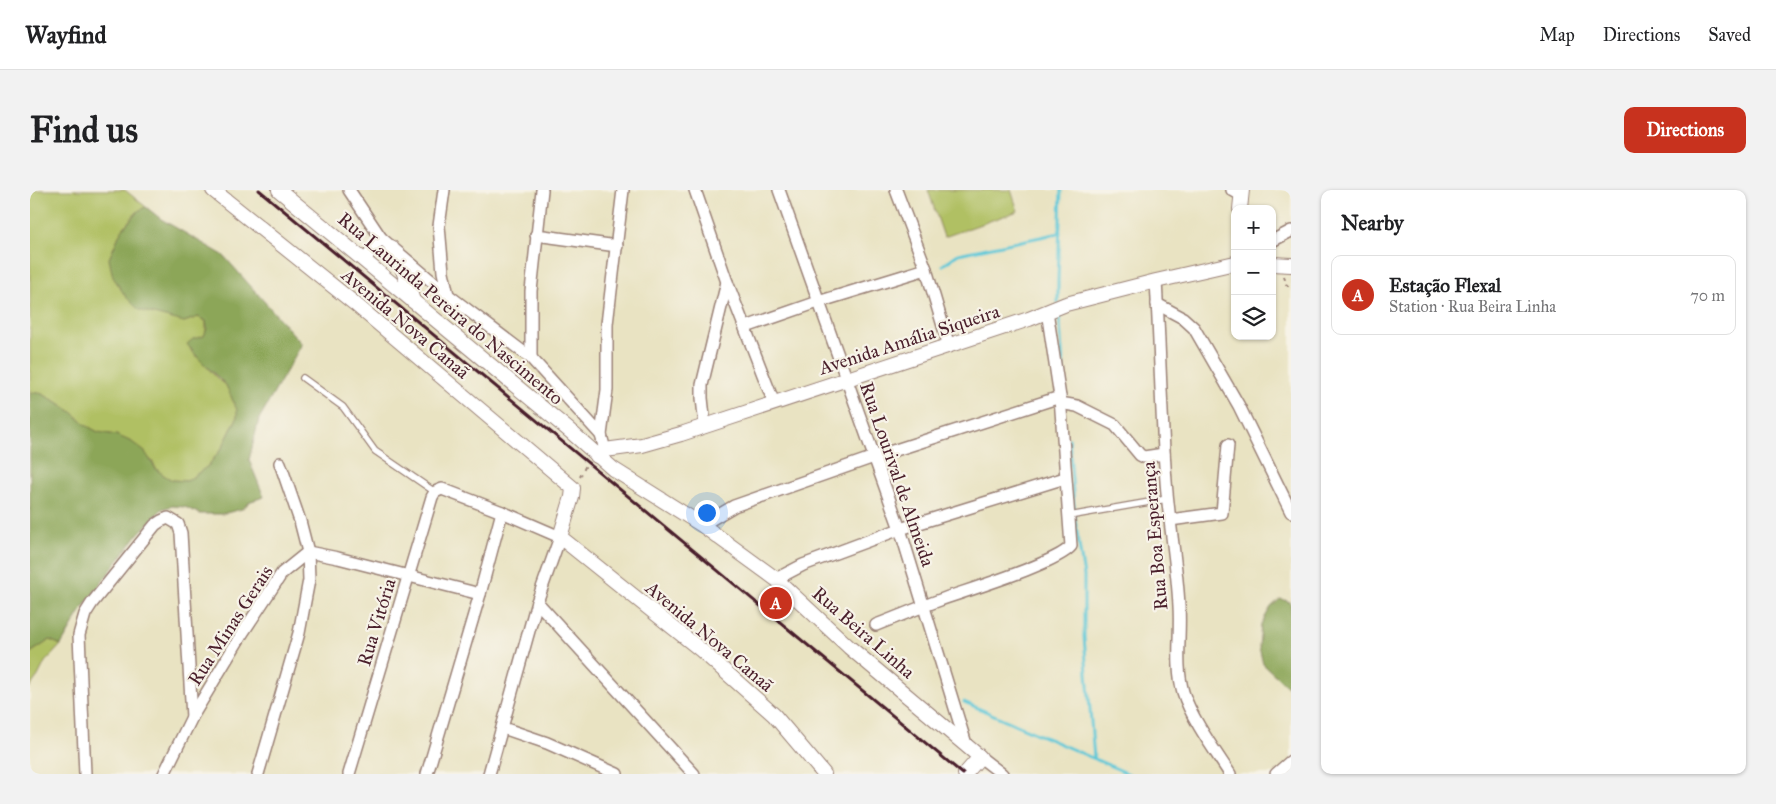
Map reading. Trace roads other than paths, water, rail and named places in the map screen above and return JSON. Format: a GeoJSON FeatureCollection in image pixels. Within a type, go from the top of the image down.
{"type":"FeatureCollection","features":[{"type":"Feature","properties":{"kind":"street","name":"Avenida Nova Canaã"},"geometry":{"type":"LineString","coordinates":[[213,190],[354,303],[573,488],[560,537],[701,650],[774,715],[824,774]]}},
{"type":"Feature","properties":{"kind":"street","name":"Rua Laurinda Pereira do Nascimento"},"geometry":{"type":"LineString","coordinates":[[279,190],[570,431],[601,453]]}},
{"type":"Feature","properties":{"kind":"street"},"geometry":{"type":"LineString","coordinates":[[349,190],[404,270],[413,301]]}},
{"type":"Feature","properties":{"kind":"street"},"geometry":{"type":"LineString","coordinates":[[444,190],[439,226],[442,272],[448,295]]}},
{"type":"Feature","properties":{"kind":"street"},"geometry":{"type":"LineString","coordinates":[[531,358],[531,290],[542,190]]}},
{"type":"Feature","properties":{"kind":"street"},"geometry":{"type":"LineString","coordinates":[[601,453],[601,435],[607,390],[607,324],[623,190]]}},
{"type":"Feature","properties":{"kind":"street"},"geometry":{"type":"LineString","coordinates":[[695,190],[727,282],[774,403]]}},
{"type":"Feature","properties":{"kind":"street","name":"Rua Lourival de Almeida"},"geometry":{"type":"LineString","coordinates":[[779,190],[900,529],[966,744]]}},
{"type":"Feature","properties":{"kind":"street"},"geometry":{"type":"LineString","coordinates":[[896,190],[926,269],[950,346]]}},
{"type":"Feature","properties":{"kind":"street"},"geometry":{"type":"LineString","coordinates":[[1276,239],[1291,231]]}},
{"type":"Feature","properties":{"kind":"street"},"geometry":{"type":"LineString","coordinates":[[536,235],[617,246]]}},
{"type":"Feature","properties":{"kind":"street"},"geometry":{"type":"LineString","coordinates":[[364,261],[386,243]]}},
{"type":"Feature","properties":{"kind":"street"},"geometry":{"type":"LineString","coordinates":[[386,243],[448,295],[531,358],[601,435]]}},
{"type":"Feature","properties":{"kind":"street","name":"Avenida Amália Siqueira"},"geometry":{"type":"LineString","coordinates":[[601,453],[642,445],[705,426],[950,346],[1029,319],[1066,304],[1231,264]]}},
{"type":"Feature","properties":{"kind":"street"},"geometry":{"type":"LineString","coordinates":[[1276,264],[1291,265]]}},
{"type":"Feature","properties":{"kind":"street"},"geometry":{"type":"LineString","coordinates":[[746,327],[818,302],[926,269]]}},
{"type":"Feature","properties":{"kind":"street","name":"Rua Boa Esperança"},"geometry":{"type":"LineString","coordinates":[[1156,281],[1164,454],[1179,605],[1179,671],[1184,695],[1201,729],[1230,774]]}},
{"type":"Feature","properties":{"kind":"street"},"geometry":{"type":"LineString","coordinates":[[705,426],[702,385],[727,282]]}},
{"type":"Feature","properties":{"kind":"street"},"geometry":{"type":"LineString","coordinates":[[1157,304],[1183,318],[1194,328],[1239,406],[1291,512]]}},
{"type":"Feature","properties":{"kind":"street"},"geometry":{"type":"LineString","coordinates":[[876,626],[924,606],[1033,567],[1062,554],[1071,546],[1060,400],[1049,310]]}},
{"type":"Feature","properties":{"kind":"street"},"geometry":{"type":"LineString","coordinates":[[702,525],[734,506],[874,457],[1060,400],[1077,406],[1115,425],[1140,455],[1164,454]]}},
{"type":"Feature","properties":{"kind":"street"},"geometry":{"type":"LineString","coordinates":[[1170,520],[1222,513],[1228,445]]}},
{"type":"Feature","properties":{"kind":"street","name":"Rua Beira Linha"},"geometry":{"type":"LineString","coordinates":[[601,453],[630,480],[702,525],[776,580],[849,646],[1002,774]]}},
{"type":"Feature","properties":{"kind":"street"},"geometry":{"type":"LineString","coordinates":[[258,774],[301,624],[309,580],[308,552],[280,463]]}},
{"type":"Feature","properties":{"kind":"street"},"geometry":{"type":"LineString","coordinates":[[776,580],[803,565],[900,529],[1065,478]]}},
{"type":"Feature","properties":{"kind":"street"},"geometry":{"type":"LineString","coordinates":[[440,491],[502,512],[560,537],[537,602],[489,774]]}},
{"type":"Feature","properties":{"kind":"street","name":"Rua Vitória"},"geometry":{"type":"LineString","coordinates":[[349,774],[432,497],[440,491]]}},
{"type":"Feature","properties":{"kind":"street"},"geometry":{"type":"LineString","coordinates":[[426,774],[480,594],[502,512]]}},
{"type":"Feature","properties":{"kind":"street"},"geometry":{"type":"LineString","coordinates":[[86,774],[79,635],[85,614],[155,525],[168,518],[178,524],[181,533],[192,717]]}},
{"type":"Feature","properties":{"kind":"street"},"geometry":{"type":"LineString","coordinates":[[308,552],[480,594]]}},
{"type":"Feature","properties":{"kind":"street","name":"Rua Minas Gerais"},"geometry":{"type":"LineString","coordinates":[[164,774],[192,717],[242,634],[282,573],[308,552]]}},
{"type":"Feature","properties":{"kind":"street"},"geometry":{"type":"LineString","coordinates":[[537,602],[694,774]]}},
{"type":"Feature","properties":{"kind":"street"},"geometry":{"type":"LineString","coordinates":[[503,728],[548,744],[618,774]]}},
{"type":"Feature","properties":{"kind":"street"},"geometry":{"type":"LineString","coordinates":[[965,774],[980,757]]}},
{"type":"Feature","properties":{"kind":"street"},"geometry":{"type":"LineString","coordinates":[[1276,774],[1291,761]]}},
{"type":"Feature","properties":{"kind":"lane"},"geometry":{"type":"LineString","coordinates":[[303,378],[343,407],[374,451],[440,491]]}},
{"type":"Feature","properties":{"kind":"lane"},"geometry":{"type":"LineString","coordinates":[[1068,516],[1168,499]]}},
{"type":"Feature","properties":{"kind":"waterway"},"geometry":{"type":"LineString","coordinates":[[1058,302],[1061,190]]}},
{"type":"Feature","properties":{"kind":"waterway"},"geometry":{"type":"LineString","coordinates":[[943,265],[958,254],[1060,233]]}},
{"type":"Feature","properties":{"kind":"waterway"},"geometry":{"type":"LineString","coordinates":[[1059,310],[1065,394]]}},
{"type":"Feature","properties":{"kind":"waterway"},"geometry":{"type":"LineString","coordinates":[[1069,439],[1075,520],[1084,576],[1084,637],[1094,758]]}},
{"type":"Feature","properties":{"kind":"waterway"},"geometry":{"type":"LineString","coordinates":[[964,702],[1129,774]]}},
{"type":"Feature","properties":{"kind":"railway"},"geometry":{"type":"LineString","coordinates":[[259,190],[963,774]]}},
{"type":"Feature","properties":{"kind":"place","name":"Estação Flexal"},"geometry":{"type":"Point","coordinates":[776,603]}}]}
